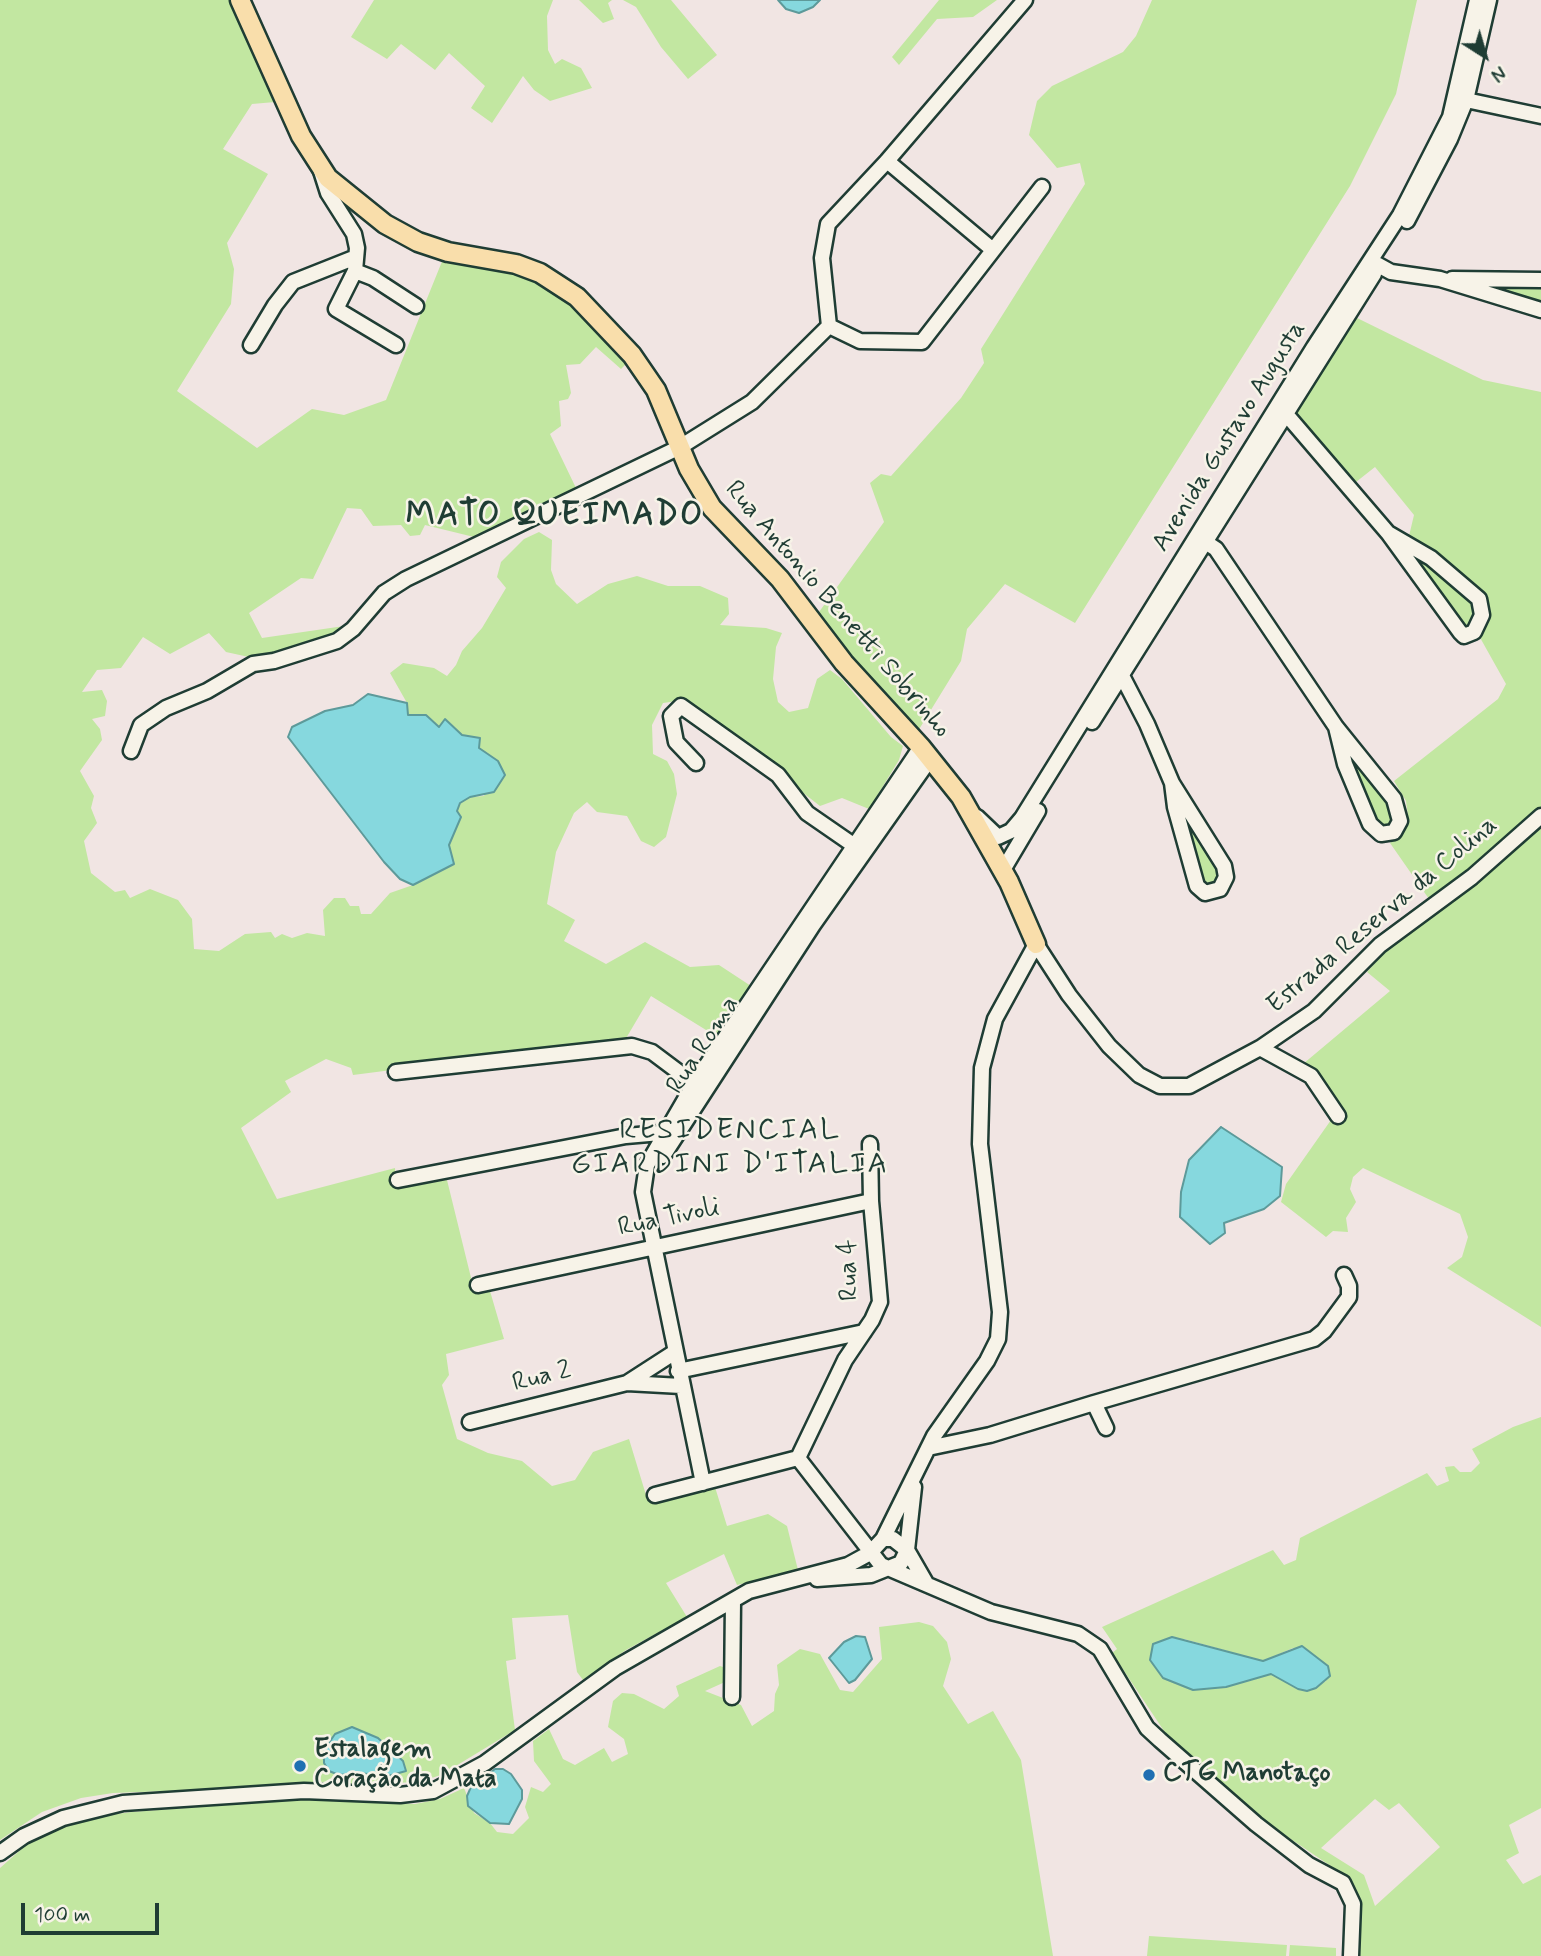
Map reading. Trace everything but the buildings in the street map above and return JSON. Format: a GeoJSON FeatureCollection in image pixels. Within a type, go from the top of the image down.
{"type":"FeatureCollection","features":[{"type":"Feature","properties":{"kind":"main road","name":"Rua Antonio Benetti Sobrinho"},"geometry":{"type":"LineString","coordinates":[[240,0],[272,79],[319,167],[337,186],[385,224],[410,238],[448,252],[516,264],[561,284],[591,310],[646,372],[680,447],[712,508],[780,579],[858,680],[925,753],[966,806],[1003,870],[1036,944]]}},
{"type":"Feature","properties":{"kind":"street"},"geometry":{"type":"LineString","coordinates":[[829,326],[822,258],[828,225],[887,161],[1025,0]]}},
{"type":"Feature","properties":{"kind":"street","name":"Avenida Gustavo Augusta"},"geometry":{"type":"LineString","coordinates":[[1202,539],[1286,414],[1375,264],[1444,130],[1477,0]]}},
{"type":"Feature","properties":{"kind":"street","name":"Avenida Gustavo Augusta"},"geometry":{"type":"LineString","coordinates":[[966,806],[999,837],[1012,831],[1119,669],[1375,264],[1419,202],[1466,100],[1489,0]]}},
{"type":"Feature","properties":{"kind":"street"},"geometry":{"type":"LineString","coordinates":[[1466,100],[1541,116]]}},
{"type":"Feature","properties":{"kind":"street"},"geometry":{"type":"LineString","coordinates":[[887,161],[993,250]]}},
{"type":"Feature","properties":{"kind":"street"},"geometry":{"type":"LineString","coordinates":[[319,167],[328,193],[354,234],[355,264],[335,309],[396,345]]}},
{"type":"Feature","properties":{"kind":"street"},"geometry":{"type":"LineString","coordinates":[[829,326],[860,341],[922,342],[1042,187]]}},
{"type":"Feature","properties":{"kind":"street"},"geometry":{"type":"LineString","coordinates":[[355,264],[416,306]]}},
{"type":"Feature","properties":{"kind":"street"},"geometry":{"type":"LineString","coordinates":[[251,345],[275,305],[293,282],[355,264]]}},
{"type":"Feature","properties":{"kind":"street"},"geometry":{"type":"LineString","coordinates":[[1375,264],[1391,272],[1440,279],[1541,280]]}},
{"type":"Feature","properties":{"kind":"street"},"geometry":{"type":"LineString","coordinates":[[1440,279],[1541,310]]}},
{"type":"Feature","properties":{"kind":"street"},"geometry":{"type":"LineString","coordinates":[[131,751],[141,725],[166,708],[207,691],[253,664],[337,640],[353,629],[384,593],[406,579],[680,447],[752,402],[829,326]]}},
{"type":"Feature","properties":{"kind":"street"},"geometry":{"type":"LineString","coordinates":[[1286,414],[1388,533],[1460,632],[1464,636],[1474,632],[1482,615],[1479,598],[1431,558],[1388,533]]}},
{"type":"Feature","properties":{"kind":"street"},"geometry":{"type":"LineString","coordinates":[[1202,539],[1216,550],[1336,727],[1399,807],[1400,821],[1394,832],[1381,834],[1370,824],[1345,764],[1336,727]]}},
{"type":"Feature","properties":{"kind":"street"},"geometry":{"type":"LineString","coordinates":[[1119,669],[1171,783],[1224,866],[1226,881],[1220,889],[1205,893],[1197,886],[1171,783]]}},
{"type":"Feature","properties":{"kind":"street","name":"Avenida Gustavo Augusta"},"geometry":{"type":"LineString","coordinates":[[1003,870],[1119,669]]}},
{"type":"Feature","properties":{"kind":"street"},"geometry":{"type":"LineString","coordinates":[[696,763],[676,742],[671,716],[681,706],[778,775],[807,813],[858,848]]}},
{"type":"Feature","properties":{"kind":"street","name":"Rua Roma"},"geometry":{"type":"LineString","coordinates":[[654,1247],[643,1192],[647,1165],[808,922],[925,753]]}},
{"type":"Feature","properties":{"kind":"street","name":"Estrada Reserva da Colina"},"geometry":{"type":"LineString","coordinates":[[1036,944],[1069,995],[1109,1046],[1147,1081],[1160,1086],[1189,1086],[1260,1048],[1314,1011],[1380,945],[1472,877],[1541,816]]}},
{"type":"Feature","properties":{"kind":"street"},"geometry":{"type":"LineString","coordinates":[[0,1853],[24,1836],[63,1818],[122,1803],[304,1791],[400,1795],[433,1791],[485,1763],[615,1668],[758,1587],[848,1565],[870,1553],[883,1539],[928,1448],[988,1361],[998,1339],[1000,1312],[980,1144],[982,1068],[995,1019],[1036,944]]}},
{"type":"Feature","properties":{"kind":"street"},"geometry":{"type":"LineString","coordinates":[[396,1072],[632,1046],[652,1052],[699,1087]]}},
{"type":"Feature","properties":{"kind":"street"},"geometry":{"type":"LineString","coordinates":[[1260,1048],[1311,1076],[1338,1116]]}},
{"type":"Feature","properties":{"kind":"street"},"geometry":{"type":"LineString","coordinates":[[398,1180],[626,1136],[671,1132]]}},
{"type":"Feature","properties":{"kind":"street","name":"Rua 4"},"geometry":{"type":"LineString","coordinates":[[797,1458],[845,1360],[880,1302],[871,1201],[870,1144]]}},
{"type":"Feature","properties":{"kind":"street","name":"Rua Tivoli"},"geometry":{"type":"LineString","coordinates":[[478,1285],[871,1201]]}},
{"type":"Feature","properties":{"kind":"street"},"geometry":{"type":"LineString","coordinates":[[654,1247],[703,1483]]}},
{"type":"Feature","properties":{"kind":"street"},"geometry":{"type":"LineString","coordinates":[[928,1448],[990,1435],[1314,1339],[1345,1305],[1350,1292],[1344,1275]]}},
{"type":"Feature","properties":{"kind":"street","name":"Rua 2"},"geometry":{"type":"LineString","coordinates":[[470,1422],[627,1382],[680,1379],[863,1332]]}},
{"type":"Feature","properties":{"kind":"street"},"geometry":{"type":"LineString","coordinates":[[824,1341],[845,1360]]}},
{"type":"Feature","properties":{"kind":"street","name":"Rua 2"},"geometry":{"type":"LineString","coordinates":[[627,1382],[675,1352]]}},
{"type":"Feature","properties":{"kind":"street"},"geometry":{"type":"LineString","coordinates":[[1094,1402],[1106,1428]]}},
{"type":"Feature","properties":{"kind":"street"},"geometry":{"type":"LineString","coordinates":[[655,1495],[797,1458],[870,1553],[889,1570],[1005,1617],[1078,1634],[1100,1649],[1147,1728],[1266,1832],[1309,1865],[1343,1883],[1353,1904],[1351,1956]]}},
{"type":"Feature","properties":{"kind":"street"},"geometry":{"type":"LineString","coordinates":[[786,1580],[871,1575],[901,1563],[907,1550],[915,1478]]}},
{"type":"Feature","properties":{"kind":"street"},"geometry":{"type":"LineString","coordinates":[[883,1539],[892,1539],[907,1550],[926,1583]]}},
{"type":"Feature","properties":{"kind":"street"},"geometry":{"type":"LineString","coordinates":[[732,1697],[733,1601]]}},
{"type":"Feature","properties":{"kind":"green space"},"geometry":{"type":"Polygon","coordinates":[[[0,0],[231,0],[275,102],[252,104],[223,149],[268,174],[227,243],[234,269],[231,304],[177,391],[257,448],[312,409],[344,415],[386,400],[443,259],[527,274],[573,302],[629,361],[621,369],[596,347],[580,364],[566,365],[571,393],[568,399],[559,401],[561,426],[550,434],[576,488],[474,537],[425,525],[420,535],[410,536],[401,525],[373,526],[361,509],[347,508],[313,579],[301,578],[249,613],[262,638],[351,625],[344,634],[258,659],[226,652],[209,633],[170,654],[143,637],[121,668],[97,670],[82,692],[102,690],[107,701],[105,716],[92,719],[100,729],[102,740],[80,771],[94,796],[91,808],[97,823],[84,841],[91,873],[115,892],[125,890],[130,898],[150,889],[178,900],[192,919],[194,949],[219,951],[245,934],[271,932],[275,938],[282,934],[292,938],[307,933],[325,936],[323,910],[334,898],[345,898],[350,906],[359,906],[361,914],[371,914],[390,893],[413,885],[453,864],[449,845],[461,817],[457,811],[460,803],[470,797],[484,796],[498,761],[479,748],[480,738],[462,735],[446,719],[439,728],[408,715],[407,703],[390,673],[403,663],[434,668],[447,676],[462,651],[482,628],[506,588],[497,577],[501,562],[524,539],[539,532],[552,540],[551,570],[556,584],[577,604],[608,584],[637,576],[668,586],[700,586],[728,598],[729,614],[720,625],[766,628],[782,633],[776,647],[773,679],[778,702],[789,712],[808,708],[817,679],[830,670],[842,679],[891,737],[903,746],[899,760],[869,809],[842,798],[820,806],[684,700],[663,703],[652,725],[653,754],[667,761],[674,774],[677,794],[666,837],[654,847],[641,841],[627,816],[597,812],[587,802],[574,813],[556,852],[547,904],[575,920],[564,941],[606,964],[645,942],[690,967],[719,965],[751,986],[719,1038],[651,996],[625,1040],[353,1075],[351,1068],[326,1059],[285,1081],[291,1092],[241,1128],[277,1199],[395,1168],[396,1189],[447,1180],[475,1294],[490,1291],[504,1339],[446,1354],[449,1375],[442,1385],[457,1439],[488,1453],[522,1461],[552,1486],[575,1480],[593,1452],[629,1439],[646,1495],[656,1503],[715,1487],[727,1526],[768,1514],[787,1526],[798,1570],[737,1585],[724,1554],[666,1583],[687,1617],[626,1650],[583,1680],[577,1672],[568,1615],[512,1618],[516,1659],[506,1661],[515,1730],[441,1775],[419,1782],[113,1793],[81,1798],[42,1812],[0,1840],[0,0]]]}},
{"type":"Feature","properties":{"kind":"green space"},"geometry":{"type":"Polygon","coordinates":[[[374,0],[553,0],[547,16],[548,50],[555,64],[562,59],[581,68],[592,88],[550,101],[534,90],[523,76],[492,123],[471,108],[485,86],[449,53],[435,70],[401,44],[387,59],[351,37],[374,0]]]}},
{"type":"Feature","properties":{"kind":"green space"},"geometry":{"type":"Polygon","coordinates":[[[579,0],[612,0],[608,3],[614,19],[603,23],[579,0]]]}},
{"type":"Feature","properties":{"kind":"green space"},"geometry":{"type":"Polygon","coordinates":[[[623,0],[671,0],[717,55],[688,79],[661,47],[636,7],[623,0]]]}},
{"type":"Feature","properties":{"kind":"green space"},"geometry":{"type":"Polygon","coordinates":[[[939,0],[997,0],[973,17],[937,19],[899,65],[892,57],[939,0]]]}},
{"type":"Feature","properties":{"kind":"green space"},"geometry":{"type":"Polygon","coordinates":[[[1152,0],[1417,0],[1396,94],[1350,186],[1075,623],[1005,584],[967,629],[961,661],[918,731],[849,655],[819,612],[884,522],[870,483],[881,474],[891,476],[961,398],[984,363],[981,349],[1085,184],[1080,163],[1057,168],[1029,135],[1037,101],[1052,86],[1123,52],[1136,36],[1152,0]]]}},
{"type":"Feature","properties":{"kind":"green space"},"geometry":{"type":"Polygon","coordinates":[[[1464,283],[1541,285],[1541,306],[1464,283]]]}},
{"type":"Feature","properties":{"kind":"green space"},"geometry":{"type":"Polygon","coordinates":[[[1353,316],[1483,380],[1541,392],[1541,807],[1471,869],[1429,899],[1390,843],[1405,829],[1408,817],[1406,801],[1394,781],[1498,699],[1506,684],[1478,634],[1490,611],[1486,599],[1443,559],[1409,536],[1414,515],[1375,467],[1356,482],[1294,413],[1353,316]]]}},
{"type":"Feature","properties":{"kind":"green space"},"geometry":{"type":"Polygon","coordinates":[[[1406,549],[1424,558],[1470,594],[1477,612],[1470,627],[1463,629],[1406,549]]]}},
{"type":"Feature","properties":{"kind":"green space"},"geometry":{"type":"Polygon","coordinates":[[[1342,738],[1396,807],[1392,829],[1376,826],[1342,738]]]}},
{"type":"Feature","properties":{"kind":"green space"},"geometry":{"type":"Polygon","coordinates":[[[1178,799],[1221,867],[1219,884],[1201,887],[1178,799]]]}},
{"type":"Feature","properties":{"kind":"green space"},"geometry":{"type":"Polygon","coordinates":[[[1541,824],[1541,1327],[1447,1268],[1462,1257],[1468,1237],[1460,1214],[1363,1168],[1353,1177],[1350,1189],[1356,1202],[1346,1218],[1348,1232],[1333,1231],[1326,1237],[1281,1202],[1286,1184],[1338,1110],[1303,1064],[1390,991],[1367,972],[1394,942],[1464,892],[1541,824]]]}},
{"type":"Feature","properties":{"kind":"green space"},"geometry":{"type":"Polygon","coordinates":[[[1541,1417],[1541,1808],[1509,1825],[1519,1853],[1506,1860],[1523,1884],[1541,1875],[1541,1956],[1357,1956],[1362,1914],[1357,1892],[1347,1877],[1261,1819],[1168,1737],[1112,1653],[1117,1649],[1102,1627],[1273,1550],[1284,1565],[1296,1560],[1300,1538],[1427,1473],[1437,1486],[1449,1481],[1445,1467],[1454,1466],[1460,1472],[1471,1472],[1480,1463],[1472,1449],[1513,1427],[1541,1417]],[[1184,1639],[1193,1690],[1226,1687],[1271,1674],[1307,1691],[1326,1681],[1293,1648],[1263,1661],[1184,1639]],[[1375,1799],[1321,1848],[1364,1875],[1375,1906],[1440,1847],[1399,1803],[1389,1810],[1375,1799]]]}},
{"type":"Feature","properties":{"kind":"green space"},"geometry":{"type":"Polygon","coordinates":[[[919,1622],[933,1626],[947,1642],[951,1659],[943,1686],[968,1724],[993,1711],[1021,1760],[1053,1956],[0,1956],[0,1868],[34,1838],[65,1826],[93,1817],[132,1812],[300,1799],[415,1804],[440,1799],[464,1788],[474,1813],[490,1823],[497,1832],[513,1834],[529,1818],[525,1807],[531,1787],[543,1792],[551,1784],[534,1761],[533,1741],[549,1729],[563,1759],[575,1765],[604,1748],[612,1762],[628,1754],[624,1739],[608,1727],[613,1701],[622,1693],[634,1694],[664,1709],[679,1696],[676,1686],[720,1666],[726,1668],[725,1682],[705,1691],[741,1705],[752,1726],[774,1711],[775,1694],[779,1685],[777,1665],[800,1649],[820,1654],[840,1690],[853,1692],[882,1659],[879,1627],[919,1622]]]}},
{"type":"Feature","properties":{"kind":"green space"},"geometry":{"type":"Polygon","coordinates":[[[1149,1936],[1287,1945],[1286,1956],[1147,1956],[1149,1936]]]}},
{"type":"Feature","properties":{"kind":"green space"},"geometry":{"type":"Polygon","coordinates":[[[1290,1945],[1336,1948],[1336,1956],[1289,1956],[1290,1945]]]}},
{"type":"Feature","properties":{"kind":"water"},"geometry":{"type":"Polygon","coordinates":[[[778,0],[820,0],[813,7],[799,13],[786,9],[778,0]]]}},
{"type":"Feature","properties":{"kind":"water"},"geometry":{"type":"Polygon","coordinates":[[[368,694],[407,703],[408,715],[426,715],[439,727],[445,719],[462,735],[480,738],[479,748],[498,761],[505,775],[494,792],[470,797],[460,803],[457,811],[461,817],[449,845],[454,864],[413,885],[400,879],[384,862],[288,737],[292,727],[325,711],[353,705],[368,694]]]}},
{"type":"Feature","properties":{"kind":"water"},"geometry":{"type":"Polygon","coordinates":[[[1221,1127],[1282,1167],[1280,1196],[1264,1209],[1224,1223],[1225,1233],[1210,1244],[1180,1217],[1181,1192],[1189,1160],[1221,1127]]]}},
{"type":"Feature","properties":{"kind":"water"},"geometry":{"type":"Polygon","coordinates":[[[856,1636],[865,1637],[872,1659],[855,1680],[849,1683],[829,1658],[844,1642],[856,1636]]]}},
{"type":"Feature","properties":{"kind":"water"},"geometry":{"type":"Polygon","coordinates":[[[1172,1637],[1263,1661],[1302,1646],[1328,1666],[1330,1676],[1316,1688],[1307,1691],[1271,1674],[1226,1687],[1193,1690],[1163,1678],[1150,1660],[1153,1644],[1172,1637]]]}},
{"type":"Feature","properties":{"kind":"water"},"geometry":{"type":"Polygon","coordinates":[[[352,1727],[378,1738],[403,1761],[406,1771],[388,1776],[358,1773],[339,1775],[329,1771],[324,1763],[324,1750],[335,1734],[352,1727]]]}},
{"type":"Feature","properties":{"kind":"water"},"geometry":{"type":"Polygon","coordinates":[[[495,1769],[503,1769],[511,1774],[522,1790],[522,1799],[509,1824],[490,1823],[468,1806],[467,1796],[471,1787],[495,1769]]]}},
{"type":"Feature","properties":{"kind":"place","name":"Estalagem Coração da Mata"},"geometry":{"type":"Point","coordinates":[300,1766]}},
{"type":"Feature","properties":{"kind":"place","name":"CTG Manotaço"},"geometry":{"type":"Point","coordinates":[1149,1775]}},
{"type":"Feature","properties":{"kind":"district","name":"MATO QUEIMADO"},"geometry":{"type":"Point","coordinates":[555,517]}},
{"type":"Feature","properties":{"kind":"district","name":"RESIDENCIAL GIARDINI D'ITALIA"},"geometry":{"type":"Point","coordinates":[730,1149]}}]}
